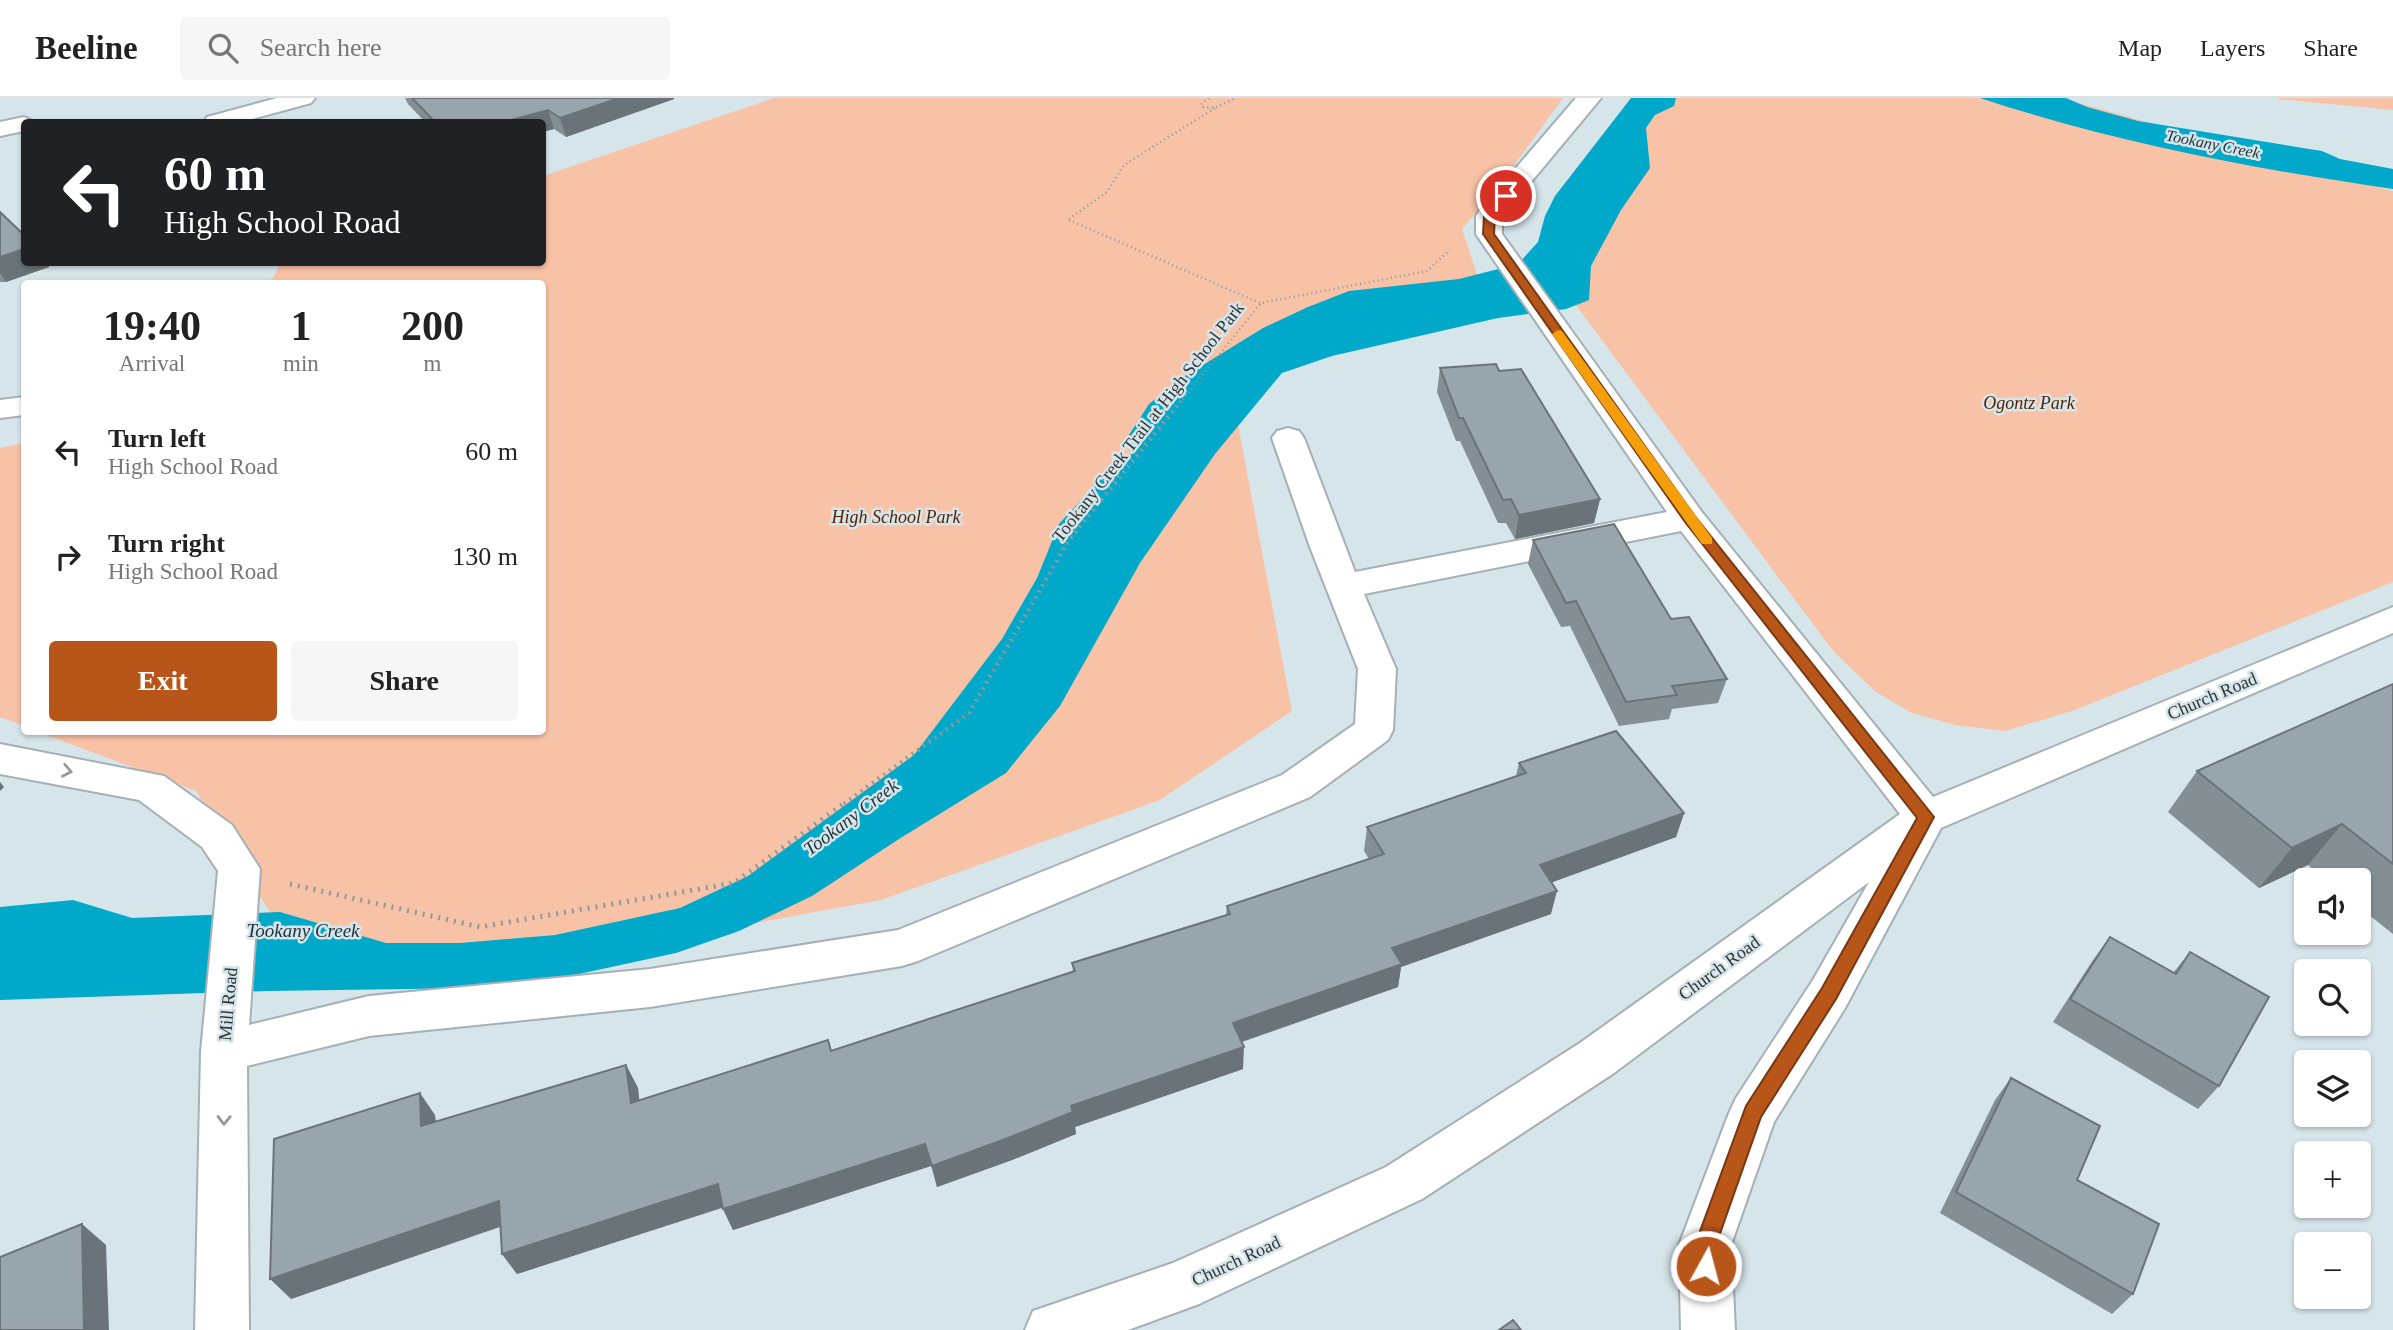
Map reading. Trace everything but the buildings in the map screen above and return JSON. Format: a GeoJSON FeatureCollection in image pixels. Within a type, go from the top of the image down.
{"type":"FeatureCollection","features":[{"type":"Feature","properties":{"kind":"street"},"geometry":{"type":"LineString","coordinates":[[227,119],[303,98]]}},
{"type":"Feature","properties":{"kind":"street"},"geometry":{"type":"LineString","coordinates":[[1589,98],[1489,225],[1571,353],[1689,519],[1926,817],[1829,994],[1753,1113],[1705,1245],[1708,1330]]}},
{"type":"Feature","properties":{"kind":"street"},"geometry":{"type":"LineString","coordinates":[[0,129],[21,125]]}},
{"type":"Feature","properties":{"kind":"street"},"geometry":{"type":"LineString","coordinates":[[0,409],[21,406]]}},
{"type":"Feature","properties":{"kind":"street"},"geometry":{"type":"LineString","coordinates":[[225,1052],[369,1016],[650,988],[902,948],[1296,786],[1374,730],[1377,669],[1288,438]]}},
{"type":"Feature","properties":{"kind":"street"},"geometry":{"type":"LineString","coordinates":[[1343,586],[1689,519]]}},
{"type":"Feature","properties":{"kind":"street","name":"Church Road"},"geometry":{"type":"LineString","coordinates":[[1052,1330],[1180,1286],[1404,1184],[1597,1058],[1926,817],[2393,619]]}},
{"type":"Feature","properties":{"kind":"street","name":"Mill Road"},"geometry":{"type":"LineString","coordinates":[[0,759],[150,787],[217,836],[239,869],[225,1052],[222,1330]]}},
{"type":"Feature","properties":{"kind":"path"},"geometry":{"type":"LineString","coordinates":[[1209,98],[1201,104],[1203,107],[1214,108]]}},
{"type":"Feature","properties":{"kind":"path"},"geometry":{"type":"LineString","coordinates":[[1236,98],[1214,108],[1124,164],[1107,192],[1069,220],[1261,303]]}},
{"type":"Feature","properties":{"kind":"path","name":"Tookany Creek Trail at High School Park"},"geometry":{"type":"LineString","coordinates":[[286,883],[480,927],[734,883],[970,713],[1069,540],[1261,303],[1427,271],[1489,225]]}},
{"type":"Feature","properties":{"kind":"green space","name":"High School Park"},"geometry":{"type":"Polygon","coordinates":[[[774,98],[1563,98],[1497,189],[1462,229],[1480,284],[1232,393],[1292,711],[1160,800],[881,900],[647,943],[297,957],[196,791],[46,735],[546,735],[546,280],[272,280],[279,266],[546,266],[546,175],[774,98]]]}},
{"type":"Feature","properties":{"kind":"green space","name":"Ogontz Park"},"geometry":{"type":"Polygon","coordinates":[[[1647,98],[2061,98],[2393,191],[2393,582],[2075,710],[2005,731],[1955,725],[1912,713],[1876,692],[1834,652],[1534,249],[1647,98]]]}},
{"type":"Feature","properties":{"kind":"green space"},"geometry":{"type":"Polygon","coordinates":[[[2393,98],[2393,110],[2278,99],[2393,98]]]}},
{"type":"Feature","properties":{"kind":"green space"},"geometry":{"type":"Polygon","coordinates":[[[21,444],[21,725],[0,717],[0,448],[21,444]]]}},
{"type":"Feature","properties":{"kind":"water","name":"Tookany Creek"},"geometry":{"type":"Polygon","coordinates":[[[1631,98],[1676,98],[1674,106],[1655,115],[1646,128],[1650,168],[1621,210],[1591,266],[1589,300],[1566,309],[1498,318],[1332,356],[1282,373],[1215,454],[1140,563],[1060,706],[1006,773],[812,896],[739,931],[676,953],[579,974],[478,988],[267,991],[0,1000],[0,907],[73,900],[132,918],[280,912],[386,943],[460,943],[555,935],[680,908],[748,876],[914,755],[1002,639],[1037,578],[1059,524],[1097,483],[1133,453],[1127,438],[1149,404],[1182,378],[1263,328],[1349,291],[1459,279],[1518,264],[1538,242],[1545,216],[1555,196],[1631,98]]]}},
{"type":"Feature","properties":{"kind":"water","name":"Tookany Creek"},"geometry":{"type":"Polygon","coordinates":[[[1980,98],[2066,98],[2087,107],[2138,121],[2322,151],[2340,159],[2393,169],[2393,189],[2184,153],[2081,128],[1980,98]]]}},
{"type":"Feature","properties":{"kind":"slow traffic"},"geometry":{"type":"LineString","coordinates":[[1558,334],[1707,541]]}},
{"type":"Feature","properties":{"kind":"route"},"geometry":{"type":"LineString","coordinates":[[1506,196],[1489,216],[1489,234],[1689,519],[1926,817],[1829,994],[1753,1113],[1705,1245],[1706,1266]]}}]}
